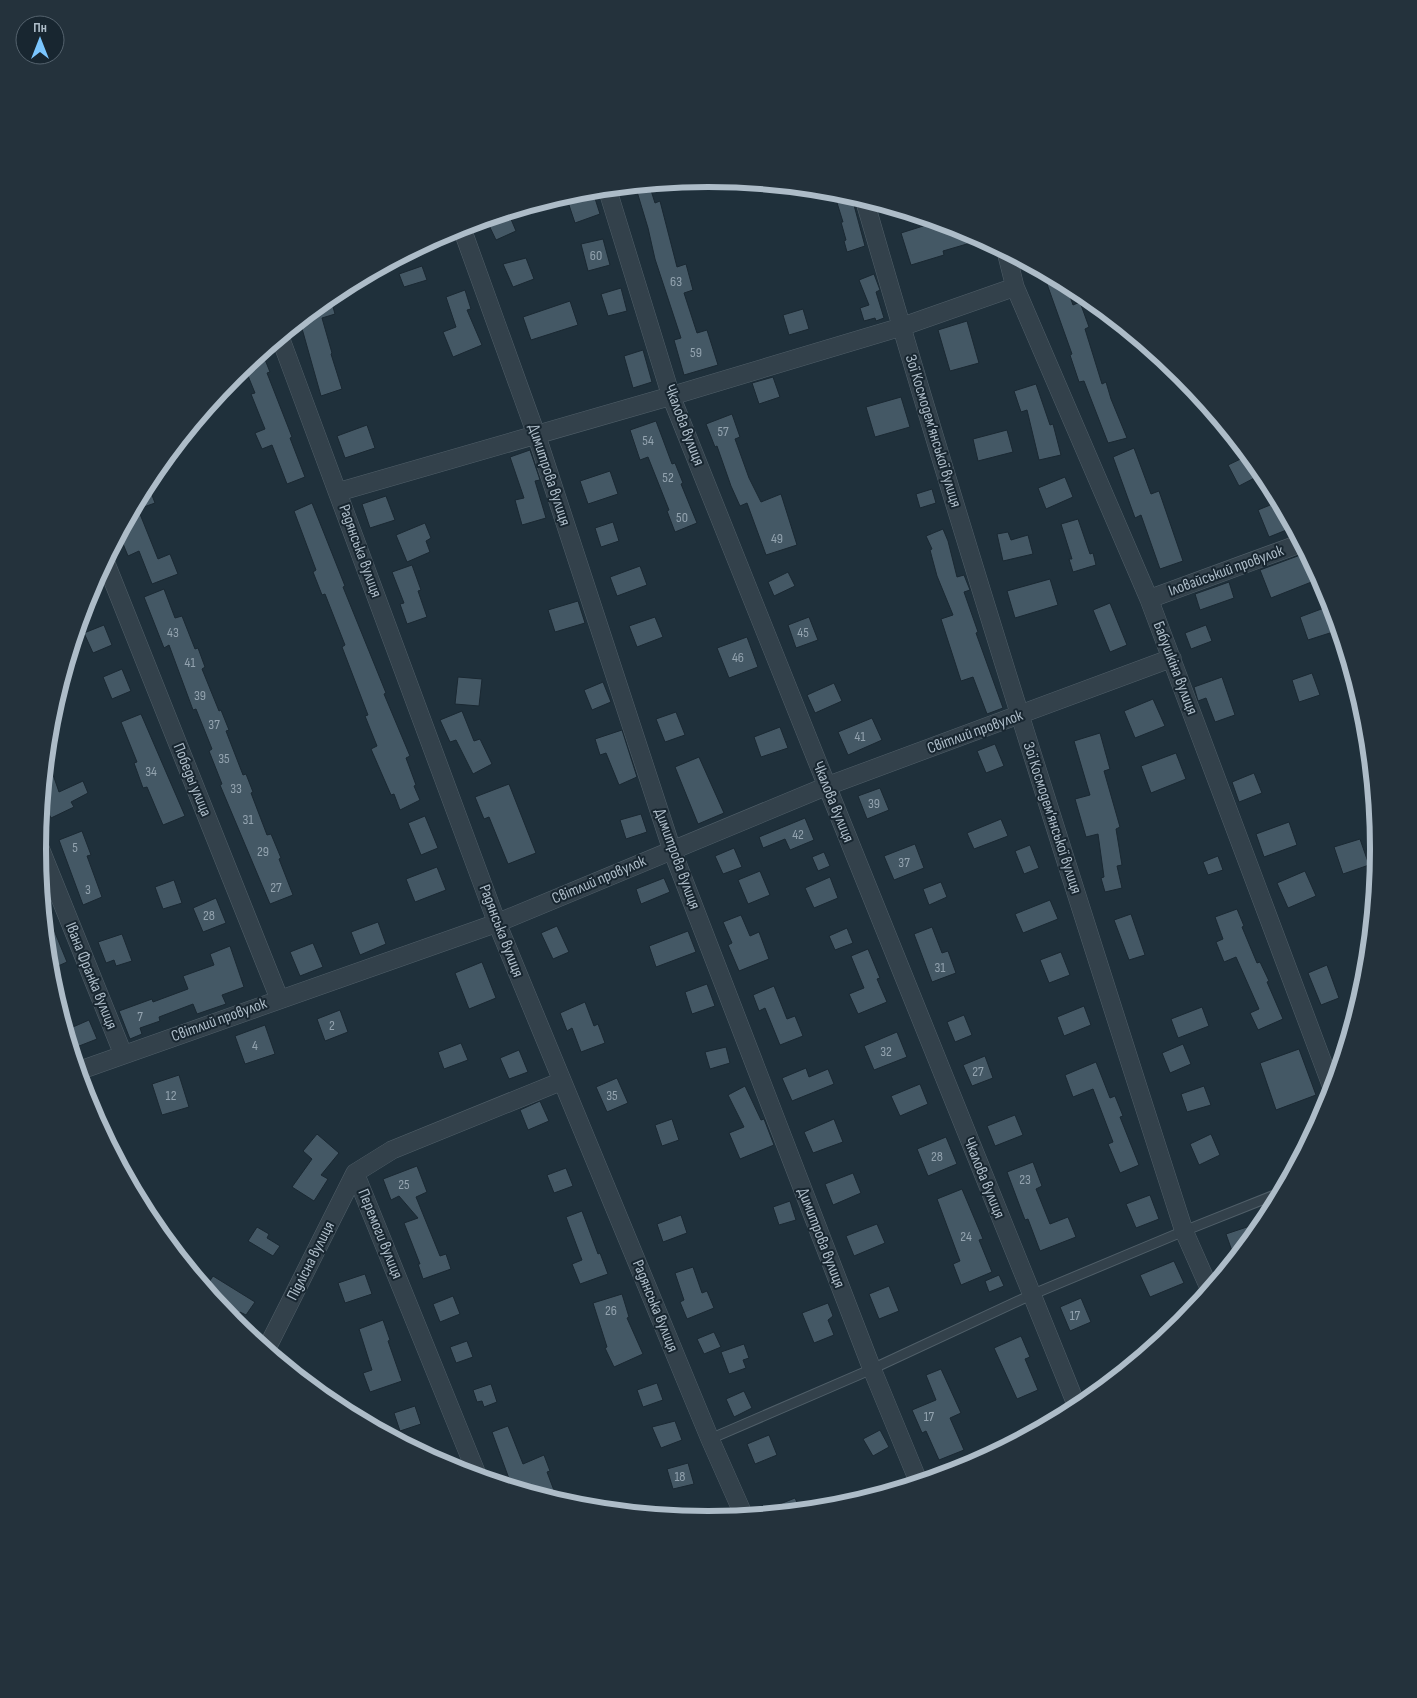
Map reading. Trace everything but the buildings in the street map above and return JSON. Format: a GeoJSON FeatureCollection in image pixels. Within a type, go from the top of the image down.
{"type":"FeatureCollection","features":[{"type":"Feature","properties":{"kind":"street","name":"Чкалова вулиця"},"geometry":{"type":"LineString","coordinates":[[609,194],[672,396],[1075,1401]]}},
{"type":"Feature","properties":{"kind":"street","name":"Зої Космодем’янської вулиця"},"geometry":{"type":"LineString","coordinates":[[866,206],[1019,716],[1184,1231],[1207,1284]]}},
{"type":"Feature","properties":{"kind":"street","name":"Димитрова вулиця"},"geometry":{"type":"LineString","coordinates":[[464,234],[536,434],[672,850],[872,1369],[917,1477]]}},
{"type":"Feature","properties":{"kind":"street","name":"Бабушкіна вулиця"},"geometry":{"type":"LineString","coordinates":[[1012,261],[1016,287],[1149,599],[1172,658],[1329,1079]]}},
{"type":"Feature","properties":{"kind":"street"},"geometry":{"type":"LineString","coordinates":[[338,492],[672,396],[901,326],[1016,287]]}},
{"type":"Feature","properties":{"kind":"street","name":"Радянська вулиця"},"geometry":{"type":"LineString","coordinates":[[282,343],[497,923],[710,1439],[741,1510]]}},
{"type":"Feature","properties":{"kind":"street","name":"Іловайський провулок"},"geometry":{"type":"LineString","coordinates":[[1149,599],[1296,545]]}},
{"type":"Feature","properties":{"kind":"street","name":"Победы улица"},"geometry":{"type":"LineString","coordinates":[[109,570],[279,998]]}},
{"type":"Feature","properties":{"kind":"street","name":"Світлий провулок"},"geometry":{"type":"LineString","coordinates":[[84,1069],[279,998],[497,923],[827,786],[1172,658]]}},
{"type":"Feature","properties":{"kind":"street","name":"Івана Франка вулиця"},"geometry":{"type":"LineString","coordinates":[[47,865],[123,1054]]}},
{"type":"Feature","properties":{"kind":"street","name":"Перемоги вулиця"},"geometry":{"type":"LineString","coordinates":[[474,1468],[355,1172],[392,1150],[562,1081]]}},
{"type":"Feature","properties":{"kind":"street","name":"Підлісна вулиця"},"geometry":{"type":"LineString","coordinates":[[269,1344],[355,1172]]}},
{"type":"Feature","properties":{"kind":"lane"},"geometry":{"type":"LineString","coordinates":[[710,1439],[872,1369],[1031,1295],[1272,1196]]}}]}
